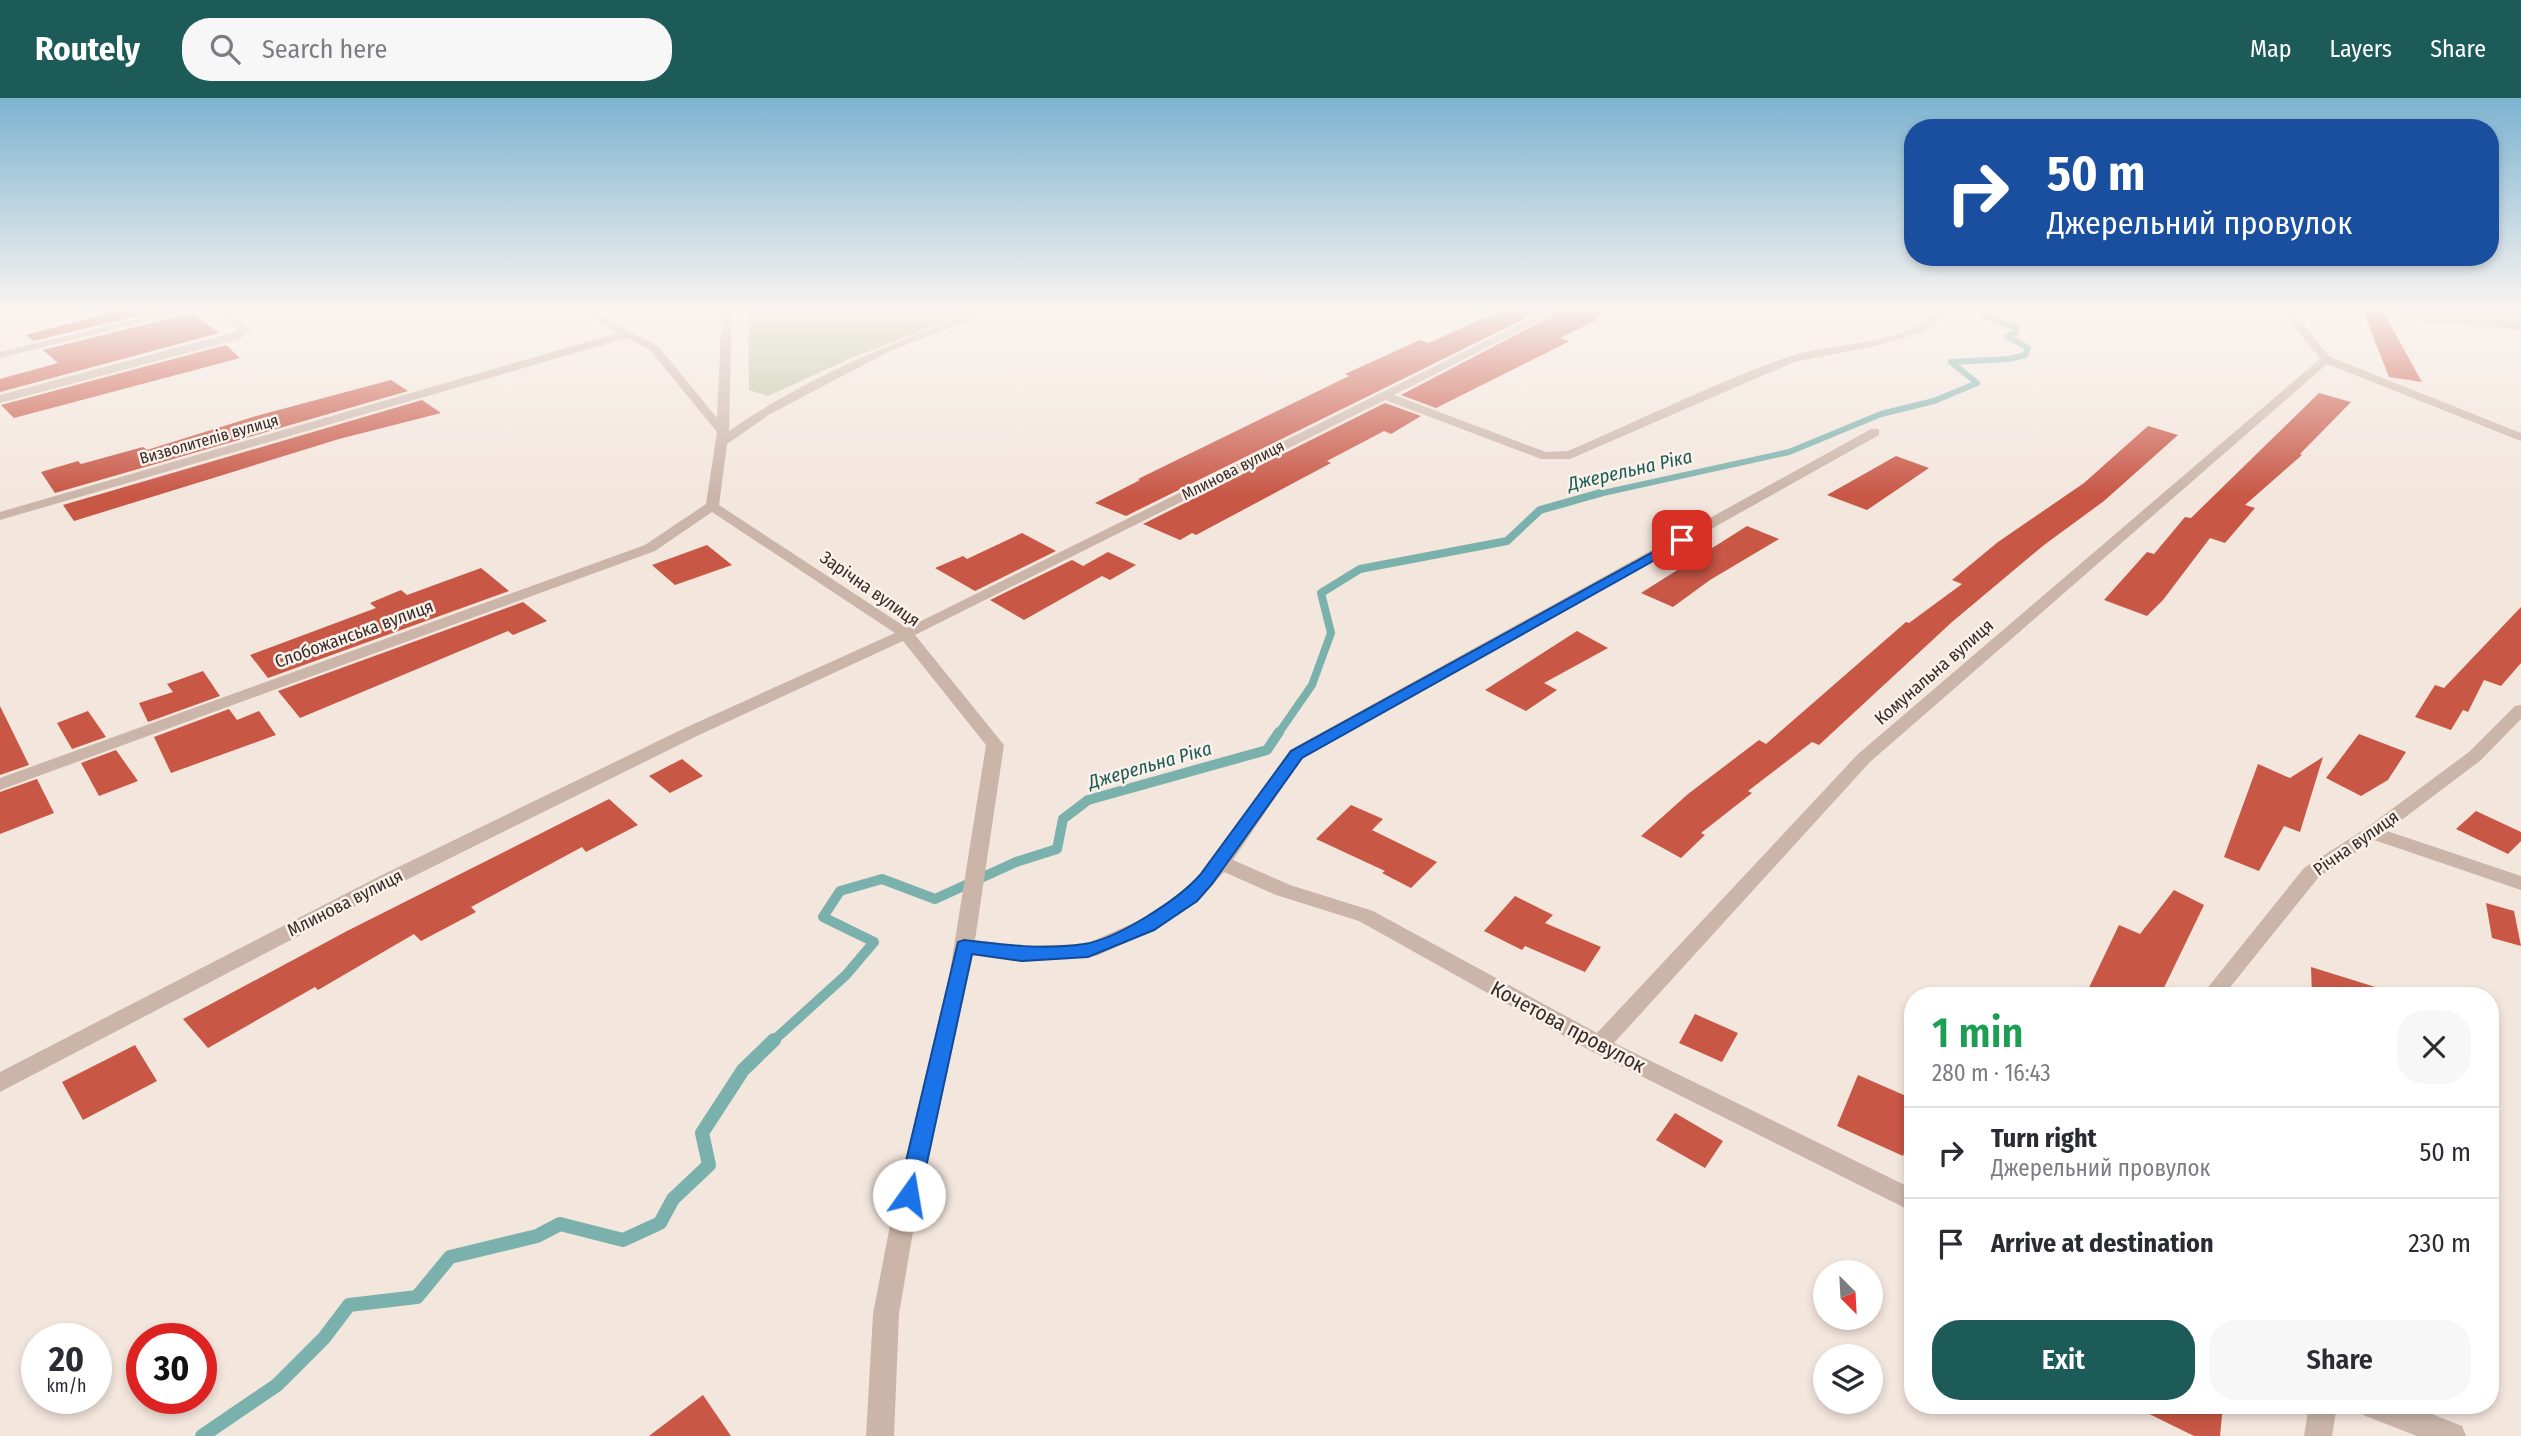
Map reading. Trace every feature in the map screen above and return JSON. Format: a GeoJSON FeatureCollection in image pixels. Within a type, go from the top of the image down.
{"type":"FeatureCollection","features":[{"type":"Feature","properties":{"kind":"street"},"geometry":{"type":"LineString","coordinates":[[0,399],[108,370]]}},
{"type":"Feature","properties":{"kind":"street","name":"Визволителів вулиця"},"geometry":{"type":"LineString","coordinates":[[0,516],[502,370]]}},
{"type":"Feature","properties":{"kind":"street"},"geometry":{"type":"LineString","coordinates":[[671,370],[722,437]]}},
{"type":"Feature","properties":{"kind":"street"},"geometry":{"type":"LineString","coordinates":[[712,506],[722,437],[725,370]]}},
{"type":"Feature","properties":{"kind":"street"},"geometry":{"type":"LineString","coordinates":[[722,437],[845,370]]}},
{"type":"Feature","properties":{"kind":"street","name":"Млинова вулиця"},"geometry":{"type":"LineString","coordinates":[[0,1083],[388,880],[693,731],[906,634],[1432,370]]}},
{"type":"Feature","properties":{"kind":"street"},"geometry":{"type":"LineString","coordinates":[[1382,395],[1545,456],[1570,455],[1766,370]]}},
{"type":"Feature","properties":{"kind":"street","name":"Комунальна вулиця"},"geometry":{"type":"LineString","coordinates":[[1598,1045],[1864,758],[2313,370]]}},
{"type":"Feature","properties":{"kind":"street"},"geometry":{"type":"LineString","coordinates":[[2355,370],[2521,437]]}},
{"type":"Feature","properties":{"kind":"street"},"geometry":{"type":"LineString","coordinates":[[964,946],[1022,954],[1088,951],[1147,925],[1191,897],[1221,863],[1296,754],[1875,432]]}},
{"type":"Feature","properties":{"kind":"street","name":"Зарічна вулиця"},"geometry":{"type":"LineString","coordinates":[[712,506],[906,634],[995,745],[959,978],[903,1220],[886,1314],[880,1436]]}},
{"type":"Feature","properties":{"kind":"street","name":"Слобожанська вулиця"},"geometry":{"type":"LineString","coordinates":[[0,784],[650,548],[712,506]]}},
{"type":"Feature","properties":{"kind":"street","name":"Річна вулиця"},"geometry":{"type":"LineString","coordinates":[[2218,987],[2311,873],[2372,833],[2475,756],[2521,710]]}},
{"type":"Feature","properties":{"kind":"street"},"geometry":{"type":"LineString","coordinates":[[2372,833],[2521,883]]}},
{"type":"Feature","properties":{"kind":"street","name":"Кочетова провулок"},"geometry":{"type":"LineString","coordinates":[[1221,863],[1283,890],[1366,916],[1598,1045],[1904,1197]]}},
{"type":"Feature","properties":{"kind":"street"},"geometry":{"type":"LineString","coordinates":[[2318,1436],[2322,1414]]}},
{"type":"Feature","properties":{"kind":"street"},"geometry":{"type":"LineString","coordinates":[[2396,1414],[2452,1436]]}},
{"type":"Feature","properties":{"kind":"green space"},"geometry":{"type":"Polygon","coordinates":[[[749,370],[824,370],[768,396],[749,390],[749,370]]]}},
{"type":"Feature","properties":{"kind":"building"},"geometry":{"type":"Polygon","coordinates":[[[31,370],[80,370],[0,392],[0,379],[31,370]]]}},
{"type":"Feature","properties":{"kind":"building"},"geometry":{"type":"Polygon","coordinates":[[[131,370],[193,370],[14,418],[1,405],[131,370]]]}},
{"type":"Feature","properties":{"kind":"building"},"geometry":{"type":"Polygon","coordinates":[[[1353,370],[1420,370],[1126,516],[1095,503],[1140,480],[1138,479],[1349,376],[1345,374],[1353,370]]]}},
{"type":"Feature","properties":{"kind":"building"},"geometry":{"type":"Polygon","coordinates":[[[1448,370],[1511,370],[1436,408],[1401,395],[1448,370]]]}},
{"type":"Feature","properties":{"kind":"building"},"geometry":{"type":"Polygon","coordinates":[[[2386,370],[2416,370],[2422,382],[2389,377],[2386,370]]]}},
{"type":"Feature","properties":{"kind":"building"},"geometry":{"type":"Polygon","coordinates":[[[391,380],[408,391],[55,493],[41,472],[143,447],[147,450],[256,416],[391,380]]]}},
{"type":"Feature","properties":{"kind":"building"},"geometry":{"type":"Polygon","coordinates":[[[2319,393],[2351,402],[2300,454],[2302,455],[2245,505],[2255,508],[2225,543],[2210,538],[2163,600],[2147,616],[2104,600],[2147,552],[2154,554],[2185,517],[2191,518],[2319,393]]]}},
{"type":"Feature","properties":{"kind":"building"},"geometry":{"type":"Polygon","coordinates":[[[422,400],[441,413],[339,439],[74,521],[63,505],[422,400]]]}},
{"type":"Feature","properties":{"kind":"building"},"geometry":{"type":"Polygon","coordinates":[[[1385,403],[1421,416],[1391,434],[1384,431],[1327,461],[1331,463],[1196,535],[1192,533],[1180,540],[1143,524],[1385,403]]]}},
{"type":"Feature","properties":{"kind":"building"},"geometry":{"type":"Polygon","coordinates":[[[2148,426],[2178,435],[2104,501],[2044,545],[1952,622],[1819,745],[1812,742],[1748,791],[1752,793],[1701,833],[1705,835],[1681,858],[1641,836],[1688,794],[1759,740],[1766,744],[1906,622],[1909,623],[1962,584],[1952,580],[1998,542],[2084,483],[2148,426]]]}},
{"type":"Feature","properties":{"kind":"building"},"geometry":{"type":"Polygon","coordinates":[[[1896,456],[1929,468],[1867,510],[1827,495],[1896,456]]]}},
{"type":"Feature","properties":{"kind":"building"},"geometry":{"type":"Polygon","coordinates":[[[1747,526],[1779,539],[1710,580],[1673,607],[1641,593],[1747,526]]]}},
{"type":"Feature","properties":{"kind":"building"},"geometry":{"type":"Polygon","coordinates":[[[1022,533],[1056,551],[975,591],[935,568],[963,556],[967,559],[1022,533]]]}},
{"type":"Feature","properties":{"kind":"building"},"geometry":{"type":"Polygon","coordinates":[[[707,545],[732,565],[675,585],[652,565],[707,545]]]}},
{"type":"Feature","properties":{"kind":"building"},"geometry":{"type":"Polygon","coordinates":[[[1108,552],[1136,565],[1110,580],[1102,576],[1024,620],[990,600],[1072,560],[1083,566],[1108,552]]]}},
{"type":"Feature","properties":{"kind":"building"},"geometry":{"type":"Polygon","coordinates":[[[481,568],[509,591],[268,678],[250,655],[376,608],[370,603],[401,590],[407,595],[481,568]]]}},
{"type":"Feature","properties":{"kind":"building"},"geometry":{"type":"Polygon","coordinates":[[[523,602],[547,621],[513,635],[508,631],[300,718],[278,691],[523,602]]]}},
{"type":"Feature","properties":{"kind":"building"},"geometry":{"type":"Polygon","coordinates":[[[2521,607],[2521,663],[2501,686],[2484,680],[2468,712],[2463,710],[2451,730],[2415,717],[2435,685],[2444,688],[2521,607]]]}},
{"type":"Feature","properties":{"kind":"building"},"geometry":{"type":"Polygon","coordinates":[[[1577,631],[1608,648],[1544,683],[1557,690],[1526,711],[1485,690],[1577,631]]]}},
{"type":"Feature","properties":{"kind":"building"},"geometry":{"type":"Polygon","coordinates":[[[203,671],[220,696],[148,722],[139,703],[173,692],[167,684],[203,671]]]}},
{"type":"Feature","properties":{"kind":"building"},"geometry":{"type":"Polygon","coordinates":[[[0,706],[29,765],[0,775],[0,706]]]}},
{"type":"Feature","properties":{"kind":"building"},"geometry":{"type":"Polygon","coordinates":[[[229,709],[237,720],[259,711],[276,735],[171,773],[154,737],[229,709]]]}},
{"type":"Feature","properties":{"kind":"building"},"geometry":{"type":"Polygon","coordinates":[[[88,711],[106,737],[72,749],[57,723],[88,711]]]}},
{"type":"Feature","properties":{"kind":"building"},"geometry":{"type":"Polygon","coordinates":[[[2359,734],[2406,752],[2388,780],[2361,796],[2326,778],[2359,734]]]}},
{"type":"Feature","properties":{"kind":"building"},"geometry":{"type":"Polygon","coordinates":[[[116,750],[138,781],[99,796],[81,763],[116,750]]]}},
{"type":"Feature","properties":{"kind":"building"},"geometry":{"type":"Polygon","coordinates":[[[2323,757],[2300,832],[2284,826],[2259,871],[2224,857],[2258,764],[2290,778],[2323,757]]]}},
{"type":"Feature","properties":{"kind":"building"},"geometry":{"type":"Polygon","coordinates":[[[682,759],[703,776],[670,793],[649,776],[682,759]]]}},
{"type":"Feature","properties":{"kind":"building"},"geometry":{"type":"Polygon","coordinates":[[[37,779],[54,813],[0,834],[0,792],[37,779]]]}},
{"type":"Feature","properties":{"kind":"building"},"geometry":{"type":"Polygon","coordinates":[[[609,799],[638,825],[586,852],[582,847],[471,907],[476,912],[421,941],[414,934],[318,990],[315,987],[208,1048],[183,1019],[347,931],[609,799]]]}},
{"type":"Feature","properties":{"kind":"building"},"geometry":{"type":"Polygon","coordinates":[[[1351,805],[1383,819],[1372,830],[1437,862],[1411,888],[1382,873],[1385,871],[1316,839],[1351,805]]]}},
{"type":"Feature","properties":{"kind":"building"},"geometry":{"type":"Polygon","coordinates":[[[2476,811],[2521,832],[2521,841],[2508,854],[2456,829],[2476,811]]]}},
{"type":"Feature","properties":{"kind":"building"},"geometry":{"type":"Polygon","coordinates":[[[2174,890],[2204,905],[2164,987],[2089,987],[2119,925],[2140,934],[2174,890]]]}},
{"type":"Feature","properties":{"kind":"building"},"geometry":{"type":"Polygon","coordinates":[[[1515,896],[1553,915],[1545,923],[1601,947],[1585,972],[1525,946],[1522,950],[1484,931],[1515,896]]]}},
{"type":"Feature","properties":{"kind":"building"},"geometry":{"type":"Polygon","coordinates":[[[2486,903],[2514,911],[2521,946],[2492,938],[2486,903]]]}},
{"type":"Feature","properties":{"kind":"building"},"geometry":{"type":"Polygon","coordinates":[[[2311,967],[2375,987],[2312,987],[2311,967]]]}},
{"type":"Feature","properties":{"kind":"building"},"geometry":{"type":"Polygon","coordinates":[[[1695,1014],[1738,1033],[1722,1062],[1679,1043],[1695,1014]]]}},
{"type":"Feature","properties":{"kind":"building"},"geometry":{"type":"Polygon","coordinates":[[[135,1045],[157,1081],[83,1120],[62,1082],[135,1045]]]}},
{"type":"Feature","properties":{"kind":"building"},"geometry":{"type":"Polygon","coordinates":[[[1858,1075],[1904,1095],[1903,1156],[1837,1126],[1858,1075]]]}},
{"type":"Feature","properties":{"kind":"building"},"geometry":{"type":"Polygon","coordinates":[[[1675,1113],[1723,1141],[1705,1168],[1656,1140],[1675,1113]]]}},
{"type":"Feature","properties":{"kind":"building"},"geometry":{"type":"Polygon","coordinates":[[[703,1395],[731,1436],[649,1436],[703,1395]]]}},
{"type":"Feature","properties":{"kind":"building"},"geometry":{"type":"Polygon","coordinates":[[[2149,1414],[2222,1414],[2220,1436],[2194,1436],[2149,1414]]]}},
{"type":"Feature","properties":{"kind":"waterway","name":"Джерельна Ріка"},"geometry":{"type":"LineString","coordinates":[[1594,495],[1789,452],[1881,414],[1934,401],[1977,383],[1961,370]]}},
{"type":"Feature","properties":{"kind":"waterway","name":"Джерельна Ріка"},"geometry":{"type":"LineString","coordinates":[[1278,734],[1312,685],[1331,633],[1321,593],[1360,569],[1507,541],[1540,510],[1600,493]]}},
{"type":"Feature","properties":{"kind":"waterway","name":"Джерельна Ріка"},"geometry":{"type":"LineString","coordinates":[[772,1042],[846,975],[874,942],[823,917],[840,891],[882,879],[935,899],[1016,862],[1057,849],[1063,819],[1088,800],[1267,750],[1279,732]]}},
{"type":"Feature","properties":{"kind":"waterway","name":"Джерельна Ріка"},"geometry":{"type":"LineString","coordinates":[[202,1436],[277,1385],[324,1338],[349,1305],[417,1297],[450,1257],[537,1236],[560,1224],[623,1240],[660,1223],[673,1199],[709,1165],[702,1133],[743,1070],[774,1040]]}},
{"type":"Feature","properties":{"kind":"route"},"geometry":{"type":"LineString","coordinates":[[909,1195],[964,946],[1022,954],[1088,951],[1147,925],[1191,897],[1221,863],[1296,754],[1682,540]]}}]}
